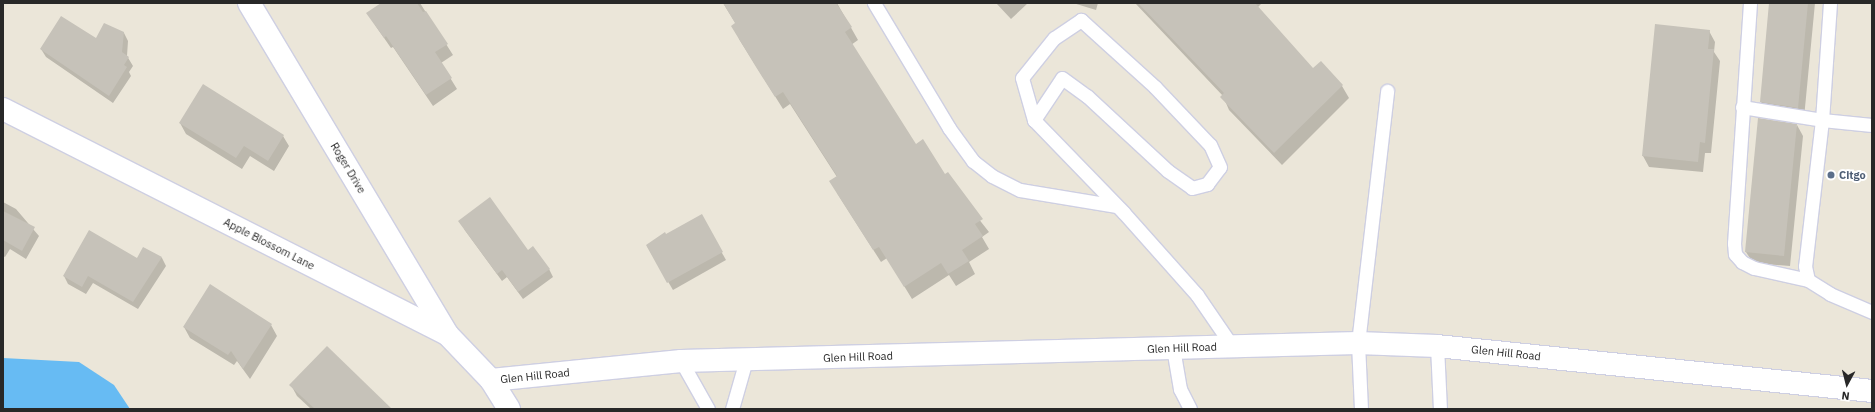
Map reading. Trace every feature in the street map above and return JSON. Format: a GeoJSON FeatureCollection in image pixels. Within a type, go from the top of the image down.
{"type":"FeatureCollection","features":[{"type":"Feature","properties":{"kind":"street","name":"Roger Drive"},"geometry":{"type":"LineString","coordinates":[[249,3],[447,334]]}},
{"type":"Feature","properties":{"kind":"street","name":"Apple Blossom Lane"},"geometry":{"type":"LineString","coordinates":[[3,109],[447,334],[491,380],[509,409]]}},
{"type":"Feature","properties":{"kind":"street","name":"Glen Hill Road"},"geometry":{"type":"LineString","coordinates":[[491,380],[681,361],[1358,343],[1437,346],[1872,391]]}},
{"type":"Feature","properties":{"kind":"lane"},"geometry":{"type":"LineString","coordinates":[[874,3],[941,115],[973,161],[992,176],[1020,190],[1117,206]]}},
{"type":"Feature","properties":{"kind":"lane"},"geometry":{"type":"LineString","coordinates":[[1750,3],[1742,107],[1736,254],[1742,262],[1754,268],[1808,280],[1830,294],[1872,312]]}},
{"type":"Feature","properties":{"kind":"lane"},"geometry":{"type":"LineString","coordinates":[[1808,280],[1805,266],[1822,120],[1830,3]]}},
{"type":"Feature","properties":{"kind":"lane"},"geometry":{"type":"LineString","coordinates":[[1034,120],[1062,78],[1087,96],[1168,171],[1192,188],[1208,184],[1220,167],[1210,145],[1155,87],[1080,20],[1054,38],[1022,78],[1034,120],[1117,206],[1197,295],[1232,346]]}},
{"type":"Feature","properties":{"kind":"lane"},"geometry":{"type":"LineString","coordinates":[[1361,409],[1358,343],[1387,90]]}},
{"type":"Feature","properties":{"kind":"lane"},"geometry":{"type":"LineString","coordinates":[[1742,107],[1822,120],[1872,125]]}},
{"type":"Feature","properties":{"kind":"lane"},"geometry":{"type":"LineString","coordinates":[[1437,346],[1440,409]]}},
{"type":"Feature","properties":{"kind":"lane"},"geometry":{"type":"LineString","coordinates":[[1173,348],[1180,389],[1190,409]]}},
{"type":"Feature","properties":{"kind":"lane"},"geometry":{"type":"LineString","coordinates":[[732,409],[746,360]]}},
{"type":"Feature","properties":{"kind":"lane"},"geometry":{"type":"LineString","coordinates":[[681,361],[708,409]]}},
{"type":"Feature","properties":{"kind":"water"},"geometry":{"type":"Polygon","coordinates":[[[3,358],[79,362],[114,385],[130,409],[3,409],[3,358]]]}},
{"type":"Feature","properties":{"kind":"building"},"geometry":{"type":"Polygon","coordinates":[[[381,3],[417,3],[423,12],[426,11],[448,44],[435,52],[452,78],[426,95],[386,36],[384,38],[366,13],[381,3]]]}},
{"type":"Feature","properties":{"kind":"building"},"geometry":{"type":"Polygon","coordinates":[[[723,3],[836,3],[852,27],[845,32],[916,144],[923,139],[945,174],[948,172],[983,219],[975,224],[983,236],[962,250],[969,261],[948,274],[941,263],[904,287],[879,247],[873,250],[829,181],[837,176],[783,92],[775,97],[731,26],[735,23],[723,3]]]}},
{"type":"Feature","properties":{"kind":"building"},"geometry":{"type":"Polygon","coordinates":[[[1138,3],[1255,3],[1313,68],[1321,61],[1343,85],[1274,153],[1220,97],[1224,93],[1138,3]]]}},
{"type":"Feature","properties":{"kind":"building"},"geometry":{"type":"Polygon","coordinates":[[[1769,3],[1808,3],[1798,108],[1760,102],[1769,3]]]}},
{"type":"Feature","properties":{"kind":"building"},"geometry":{"type":"Polygon","coordinates":[[[61,16],[96,38],[104,23],[124,32],[122,52],[129,57],[124,65],[127,67],[109,96],[40,49],[61,16]]]}},
{"type":"Feature","properties":{"kind":"building"},"geometry":{"type":"Polygon","coordinates":[[[1655,24],[1710,30],[1708,49],[1714,49],[1705,143],[1700,142],[1698,162],[1642,156],[1655,24]]]}},
{"type":"Feature","properties":{"kind":"building"},"geometry":{"type":"Polygon","coordinates":[[[203,84],[284,135],[268,161],[244,146],[236,158],[179,123],[203,84]]]}},
{"type":"Feature","properties":{"kind":"building"},"geometry":{"type":"Polygon","coordinates":[[[1758,118],[1797,124],[1784,256],[1745,252],[1758,118]]]}},
{"type":"Feature","properties":{"kind":"building"},"geometry":{"type":"Polygon","coordinates":[[[490,197],[528,250],[533,246],[550,269],[518,292],[502,270],[497,274],[458,221],[490,197]]]}},
{"type":"Feature","properties":{"kind":"building"},"geometry":{"type":"Polygon","coordinates":[[[3,211],[35,227],[22,251],[3,240],[3,211]]]}},
{"type":"Feature","properties":{"kind":"building"},"geometry":{"type":"Polygon","coordinates":[[[702,214],[723,252],[667,283],[646,245],[665,232],[666,234],[702,214]]]}},
{"type":"Feature","properties":{"kind":"building"},"geometry":{"type":"Polygon","coordinates":[[[89,230],[137,258],[143,247],[162,257],[133,302],[88,276],[82,287],[63,276],[89,230]]]}},
{"type":"Feature","properties":{"kind":"building"},"geometry":{"type":"Polygon","coordinates":[[[210,284],[272,324],[243,369],[231,351],[228,355],[183,327],[210,284]]]}},
{"type":"Feature","properties":{"kind":"building"},"geometry":{"type":"Polygon","coordinates":[[[327,346],[392,409],[315,409],[289,385],[327,346]]]}},
{"type":"Feature","properties":{"kind":"place","name":"Citgo"},"geometry":{"type":"Point","coordinates":[1831,175]}}]}
